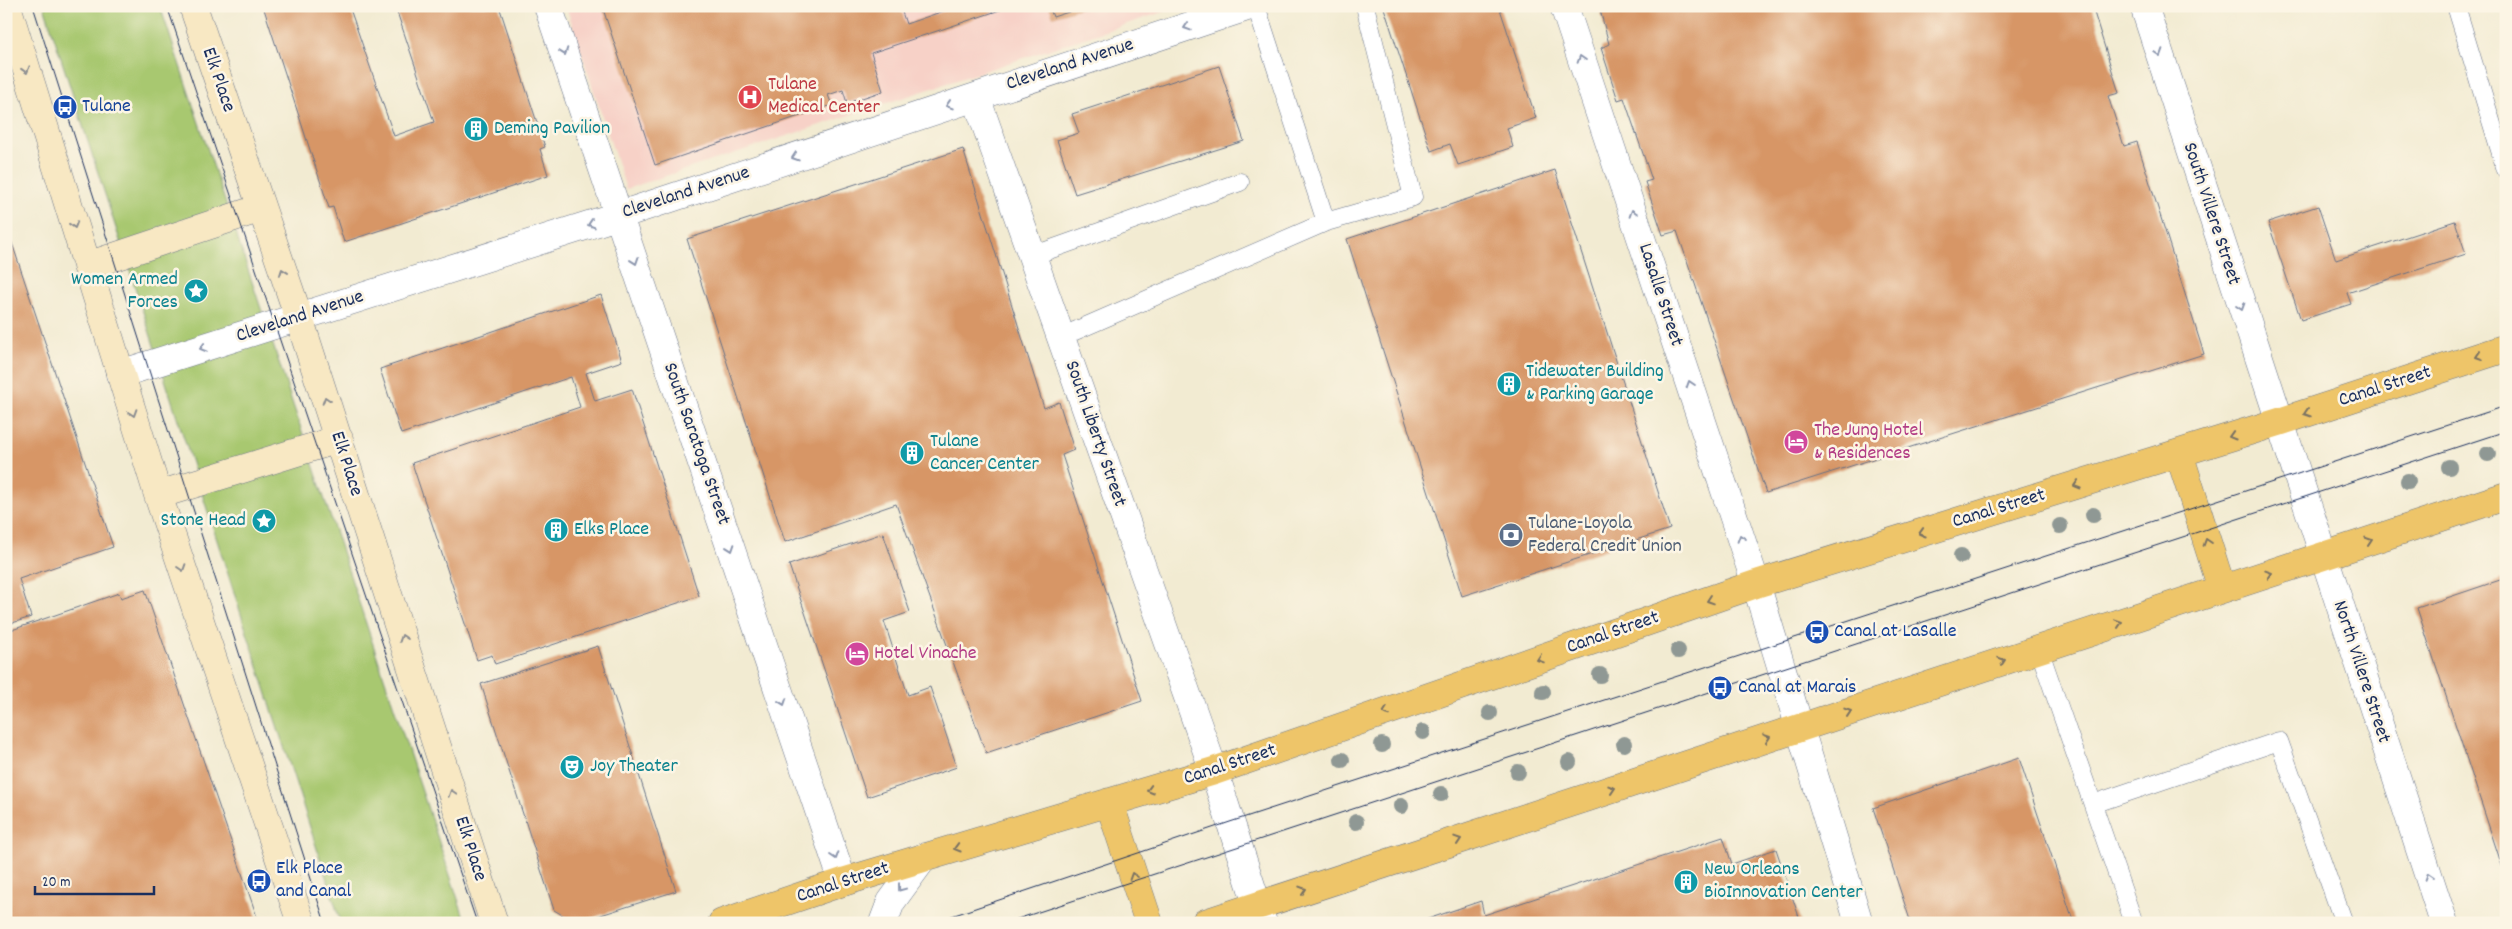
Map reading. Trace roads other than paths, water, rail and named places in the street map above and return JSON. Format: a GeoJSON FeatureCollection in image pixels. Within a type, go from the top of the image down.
{"type":"FeatureCollection","features":[{"type":"Feature","properties":{"kind":"main road"},"geometry":{"type":"LineString","coordinates":[[7,6],[158,495],[301,923]]}},
{"type":"Feature","properties":{"kind":"main road","name":"Elk Place"},"geometry":{"type":"LineString","coordinates":[[193,6],[299,318],[494,923]]}},
{"type":"Feature","properties":{"kind":"main road"},"geometry":{"type":"LineString","coordinates":[[86,266],[261,208]]}},
{"type":"Feature","properties":{"kind":"main road","name":"Canal Street"},"geometry":{"type":"LineString","coordinates":[[722,923],[843,882],[1214,771],[1756,584],[2278,422],[2506,348]]}},
{"type":"Feature","properties":{"kind":"main road"},"geometry":{"type":"LineString","coordinates":[[158,495],[338,439]]}},
{"type":"Feature","properties":{"kind":"main road"},"geometry":{"type":"LineString","coordinates":[[2179,453],[2222,589]]}},
{"type":"Feature","properties":{"kind":"main road"},"geometry":{"type":"LineString","coordinates":[[1205,923],[1260,914],[1801,727],[2506,496]]}},
{"type":"Feature","properties":{"kind":"main road"},"geometry":{"type":"LineString","coordinates":[[1109,802],[1149,923]]}},
{"type":"Feature","properties":{"kind":"street","name":"South Saratoga Street"},"geometry":{"type":"LineString","coordinates":[[548,6],[620,215],[843,882]]}},
{"type":"Feature","properties":{"kind":"street","name":"Cleveland Avenue"},"geometry":{"type":"LineString","coordinates":[[120,374],[620,215],[1250,6]]}},
{"type":"Feature","properties":{"kind":"street","name":"Lasalle Street"},"geometry":{"type":"LineString","coordinates":[[1564,6],[1756,584],[1859,923]]}},
{"type":"Feature","properties":{"kind":"street","name":"South Villere Street"},"geometry":{"type":"LineString","coordinates":[[2144,6],[2278,422]]}},
{"type":"Feature","properties":{"kind":"street","name":"South Liberty Street"},"geometry":{"type":"LineString","coordinates":[[976,96],[1214,771],[1260,914]]}},
{"type":"Feature","properties":{"kind":"street","name":"North Villere Street"},"geometry":{"type":"LineString","coordinates":[[2278,422],[2444,923]]}},
{"type":"Feature","properties":{"kind":"street"},"geometry":{"type":"LineString","coordinates":[[883,923],[891,902],[924,857]]}},
{"type":"Feature","properties":{"kind":"lane"},"geometry":{"type":"LineString","coordinates":[[1256,6],[1326,222]]}},
{"type":"Feature","properties":{"kind":"lane"},"geometry":{"type":"LineString","coordinates":[[1061,337],[1326,222],[1413,197],[1365,6]]}},
{"type":"Feature","properties":{"kind":"lane"},"geometry":{"type":"LineString","coordinates":[[2456,6],[2506,170]]}},
{"type":"Feature","properties":{"kind":"lane"},"geometry":{"type":"LineString","coordinates":[[1032,256],[1240,182]]}},
{"type":"Feature","properties":{"kind":"lane"},"geometry":{"type":"LineString","coordinates":[[2039,649],[2134,923]]}},
{"type":"Feature","properties":{"kind":"lane"},"geometry":{"type":"LineString","coordinates":[[2093,804],[2279,741],[2344,923]]}},
{"type":"Feature","properties":{"kind":"tram line"},"geometry":{"type":"LineString","coordinates":[[33,6],[325,923]]}},
{"type":"Feature","properties":{"kind":"tram line"},"geometry":{"type":"LineString","coordinates":[[167,6],[477,923]]}},
{"type":"Feature","properties":{"kind":"tram line"},"geometry":{"type":"LineString","coordinates":[[931,923],[1230,822],[2506,406]]}},
{"type":"Feature","properties":{"kind":"tram line"},"geometry":{"type":"LineString","coordinates":[[1005,923],[2506,431]]}},
{"type":"Feature","properties":{"kind":"place","name":"Tulane Medical Center"},"geometry":{"type":"Point","coordinates":[750,97]}},
{"type":"Feature","properties":{"kind":"place","name":"Tulane"},"geometry":{"type":"Point","coordinates":[65,107]}},
{"type":"Feature","properties":{"kind":"place","name":"Deming Pavilion"},"geometry":{"type":"Point","coordinates":[476,129]}},
{"type":"Feature","properties":{"kind":"place","name":"Women Armed Forces"},"geometry":{"type":"Point","coordinates":[196,291]}},
{"type":"Feature","properties":{"kind":"place","name":"Tidewater Building & Parking Garage"},"geometry":{"type":"Point","coordinates":[1509,384]}},
{"type":"Feature","properties":{"kind":"place","name":"The Jung Hotel & Residences"},"geometry":{"type":"Point","coordinates":[1796,442]}},
{"type":"Feature","properties":{"kind":"place","name":"Tulane Cancer Center"},"geometry":{"type":"Point","coordinates":[912,453]}},
{"type":"Feature","properties":{"kind":"place","name":"Stone Head"},"geometry":{"type":"Point","coordinates":[264,521]}},
{"type":"Feature","properties":{"kind":"place","name":"Elks Place"},"geometry":{"type":"Point","coordinates":[556,530]}},
{"type":"Feature","properties":{"kind":"place","name":"Tulane-Loyola Federal Credit Union"},"geometry":{"type":"Point","coordinates":[1511,535]}},
{"type":"Feature","properties":{"kind":"place","name":"Canal at LaSalle"},"geometry":{"type":"Point","coordinates":[1817,632]}},
{"type":"Feature","properties":{"kind":"place","name":"Hotel Vinache"},"geometry":{"type":"Point","coordinates":[857,654]}},
{"type":"Feature","properties":{"kind":"place","name":"Canal at Marais"},"geometry":{"type":"Point","coordinates":[1720,688]}},
{"type":"Feature","properties":{"kind":"place","name":"Joy Theater"},"geometry":{"type":"Point","coordinates":[572,767]}},
{"type":"Feature","properties":{"kind":"place","name":"Elk Place and Canal"},"geometry":{"type":"Point","coordinates":[259,881]}},
{"type":"Feature","properties":{"kind":"place","name":"New Orleans BioInnovation Center"},"geometry":{"type":"Point","coordinates":[1686,882]}}]}
